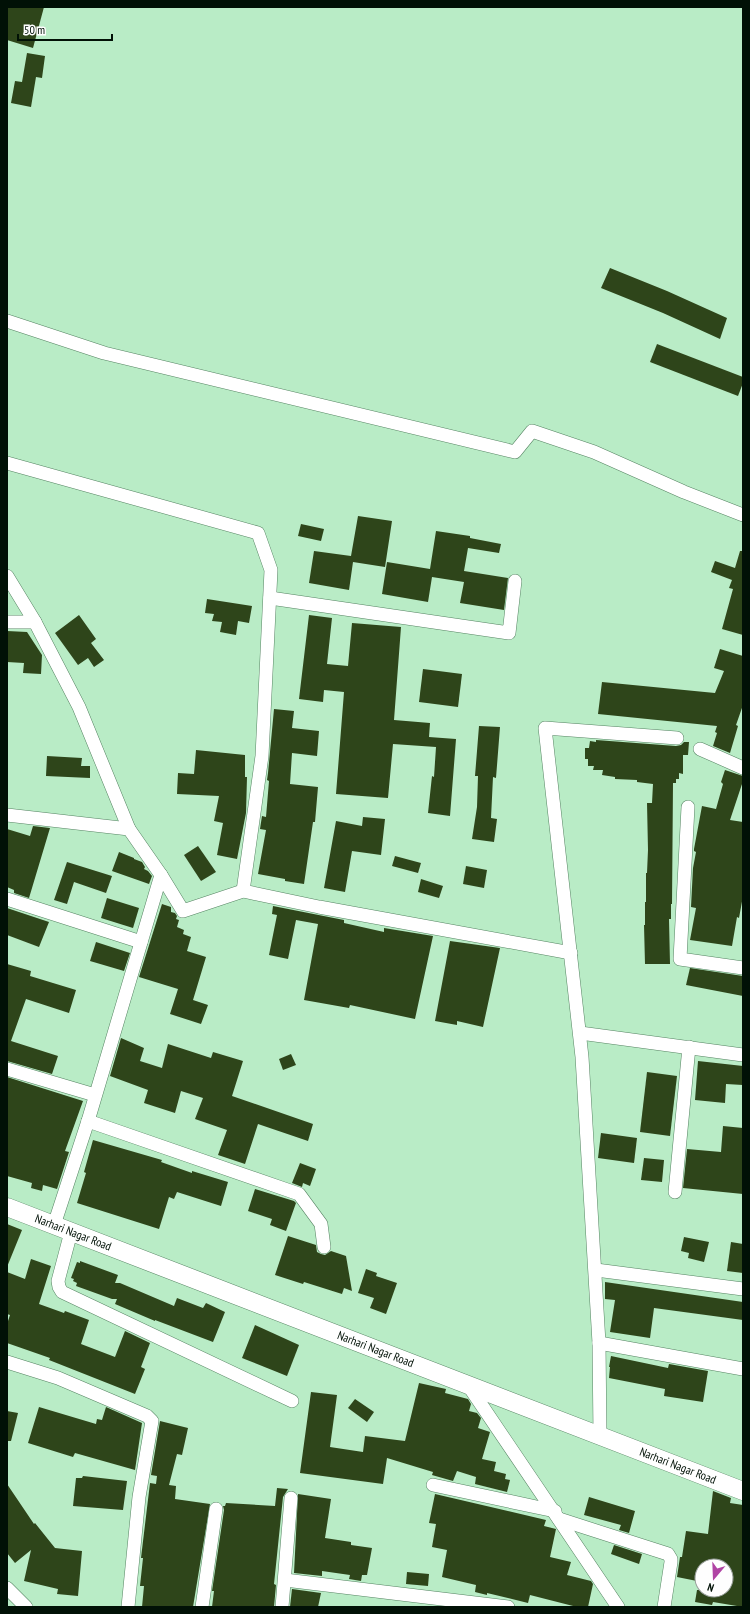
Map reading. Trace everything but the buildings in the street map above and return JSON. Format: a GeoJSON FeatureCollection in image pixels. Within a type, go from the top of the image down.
{"type":"FeatureCollection","features":[{"type":"Feature","properties":{"kind":"street"},"geometry":{"type":"LineString","coordinates":[[7,321],[104,353],[515,452],[532,431],[594,452],[684,492],[743,515]]}},
{"type":"Feature","properties":{"kind":"street"},"geometry":{"type":"LineString","coordinates":[[7,463],[258,533],[271,570],[270,598],[262,756],[243,890]]}},
{"type":"Feature","properties":{"kind":"street"},"geometry":{"type":"LineString","coordinates":[[7,576],[34,622],[79,707],[128,828],[161,875],[183,911],[243,890],[319,907],[571,952]]}},
{"type":"Feature","properties":{"kind":"street"},"geometry":{"type":"LineString","coordinates":[[270,598],[510,633],[515,581]]}},
{"type":"Feature","properties":{"kind":"street"},"geometry":{"type":"LineString","coordinates":[[7,622],[34,622]]}},
{"type":"Feature","properties":{"kind":"street"},"geometry":{"type":"LineString","coordinates":[[600,1436],[599,1343],[596,1270],[582,1057],[545,728],[677,738]]}},
{"type":"Feature","properties":{"kind":"street"},"geometry":{"type":"LineString","coordinates":[[700,749],[743,768]]}},
{"type":"Feature","properties":{"kind":"street"},"geometry":{"type":"LineString","coordinates":[[688,807],[680,959],[743,964]]}},
{"type":"Feature","properties":{"kind":"street"},"geometry":{"type":"LineString","coordinates":[[7,815],[128,828]]}},
{"type":"Feature","properties":{"kind":"street"},"geometry":{"type":"LineString","coordinates":[[54,1225],[88,1121],[161,875]]}},
{"type":"Feature","properties":{"kind":"street"},"geometry":{"type":"LineString","coordinates":[[7,899],[141,942]]}},
{"type":"Feature","properties":{"kind":"street"},"geometry":{"type":"LineString","coordinates":[[580,1032],[743,1055]]}},
{"type":"Feature","properties":{"kind":"street"},"geometry":{"type":"LineString","coordinates":[[675,1192],[689,1047]]}},
{"type":"Feature","properties":{"kind":"street"},"geometry":{"type":"LineString","coordinates":[[7,1069],[95,1095]]}},
{"type":"Feature","properties":{"kind":"street"},"geometry":{"type":"LineString","coordinates":[[88,1121],[299,1194],[321,1224],[324,1247]]}},
{"type":"Feature","properties":{"kind":"street","name":"Narhari Nagar Road"},"geometry":{"type":"LineString","coordinates":[[7,1207],[743,1490]]}},
{"type":"Feature","properties":{"kind":"street"},"geometry":{"type":"LineString","coordinates":[[71,1232],[58,1281],[62,1292],[292,1401]]}},
{"type":"Feature","properties":{"kind":"street"},"geometry":{"type":"LineString","coordinates":[[596,1270],[743,1289]]}},
{"type":"Feature","properties":{"kind":"street"},"geometry":{"type":"LineString","coordinates":[[599,1343],[743,1369]]}},
{"type":"Feature","properties":{"kind":"street"},"geometry":{"type":"LineString","coordinates":[[7,1362],[58,1378],[151,1419],[152,1424],[139,1497],[128,1607]]}},
{"type":"Feature","properties":{"kind":"street"},"geometry":{"type":"LineString","coordinates":[[468,1385],[618,1607]]}},
{"type":"Feature","properties":{"kind":"street"},"geometry":{"type":"LineString","coordinates":[[433,1485],[557,1515],[668,1554],[671,1562],[664,1607]]}},
{"type":"Feature","properties":{"kind":"street"},"geometry":{"type":"LineString","coordinates":[[282,1607],[291,1498]]}},
{"type":"Feature","properties":{"kind":"street"},"geometry":{"type":"LineString","coordinates":[[202,1607],[216,1509]]}},
{"type":"Feature","properties":{"kind":"street"},"geometry":{"type":"LineString","coordinates":[[285,1580],[508,1607]]}},
{"type":"Feature","properties":{"kind":"street"},"geometry":{"type":"LineString","coordinates":[[7,1588],[26,1607]]}}]}
